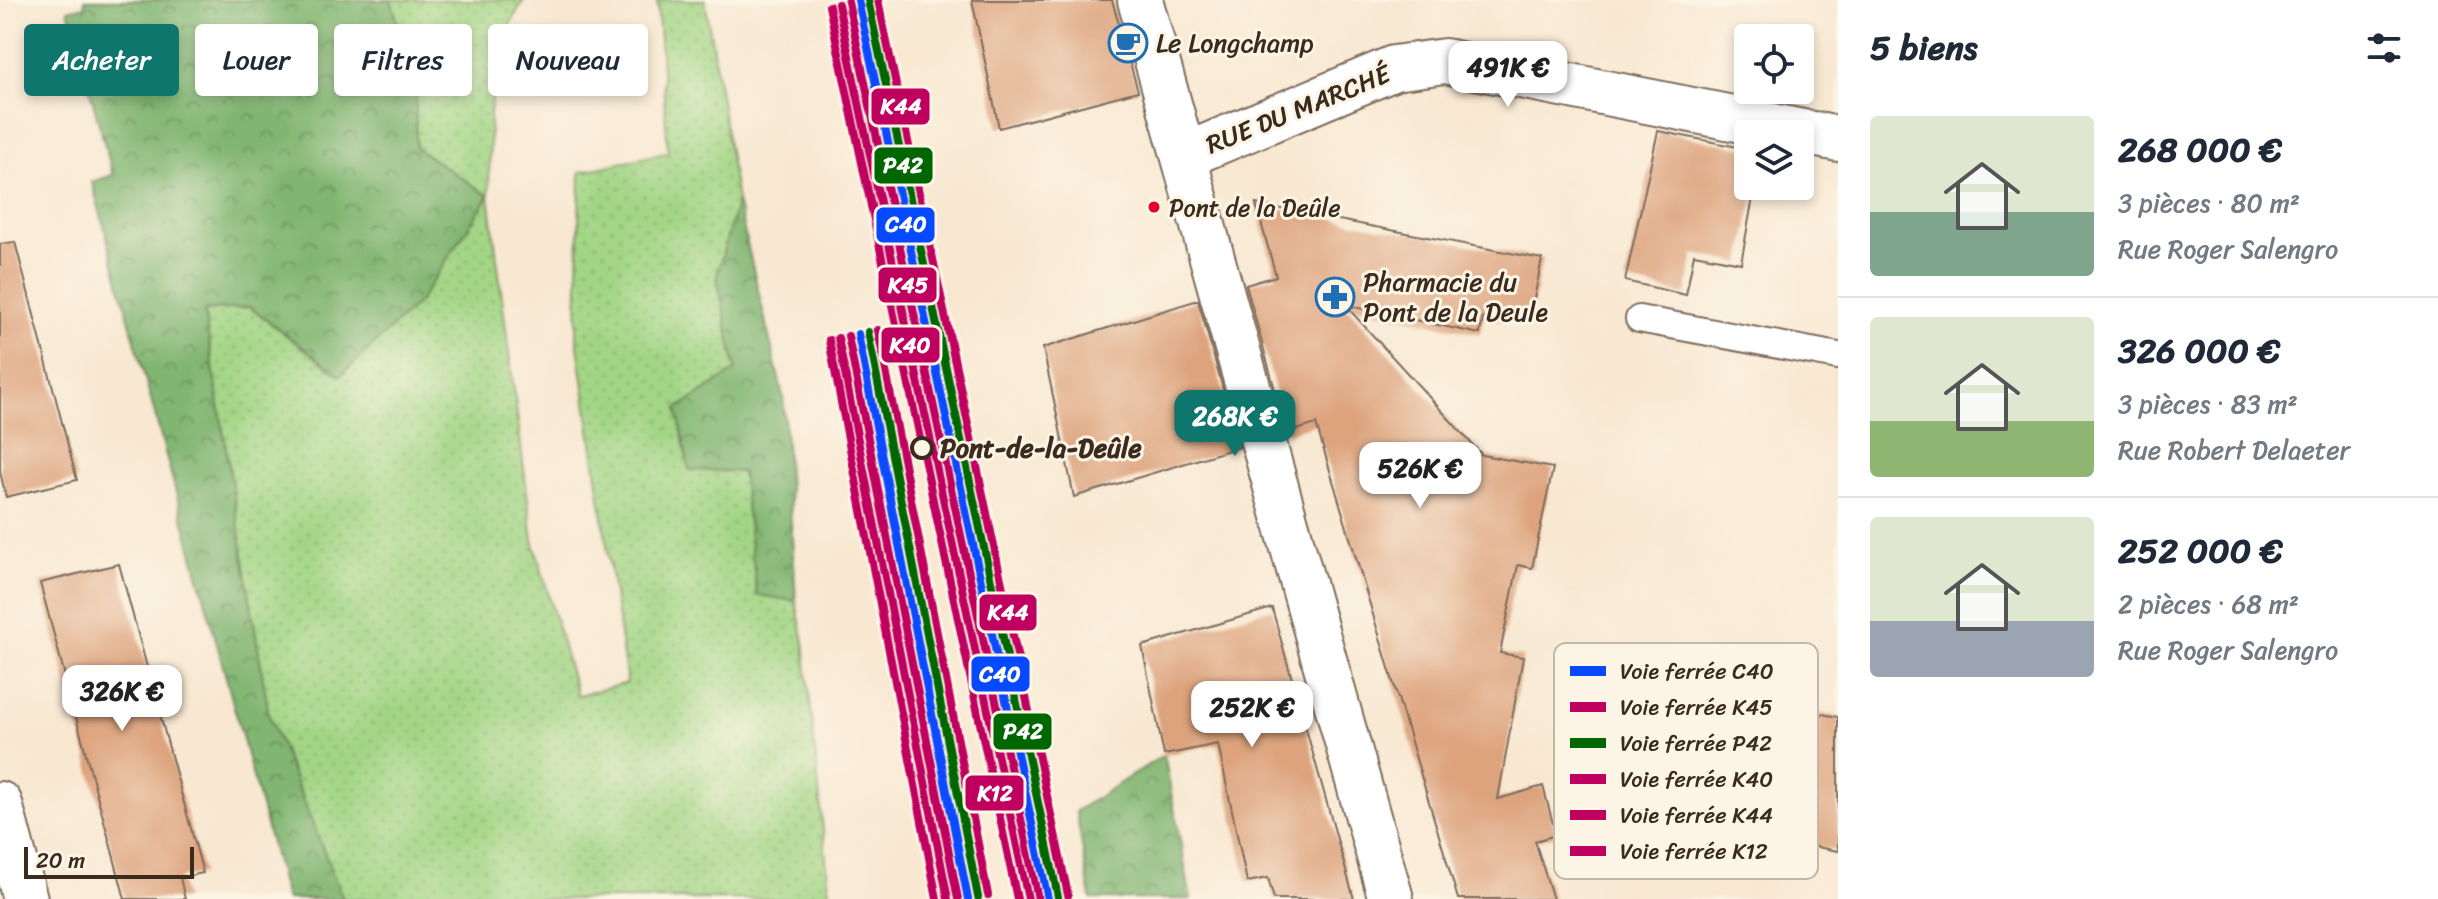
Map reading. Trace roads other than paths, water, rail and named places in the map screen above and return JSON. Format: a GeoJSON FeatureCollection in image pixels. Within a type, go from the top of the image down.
{"type":"FeatureCollection","features":[{"type":"Feature","properties":{"kind":"street"},"geometry":{"type":"LineString","coordinates":[[1140,0],[1391,899]]}},
{"type":"Feature","properties":{"kind":"street","name":"RUE DU MARCHÉ"},"geometry":{"type":"LineString","coordinates":[[1184,156],[1394,68],[1445,61],[1838,139]]}},
{"type":"Feature","properties":{"kind":"street"},"geometry":{"type":"LineString","coordinates":[[0,804],[25,899]]}},
{"type":"Feature","properties":{"kind":"lane"},"geometry":{"type":"LineString","coordinates":[[1639,319],[1838,356]]}},
{"type":"Feature","properties":{"kind":"rail line","name":"C40"},"geometry":{"type":"LineString","coordinates":[[858,0],[1048,899]]}},
{"type":"Feature","properties":{"kind":"rail line","name":"P42"},"geometry":{"type":"LineString","coordinates":[[868,0],[1058,897]]}},
{"type":"Feature","properties":{"kind":"rail line","name":"K44"},"geometry":{"type":"LineString","coordinates":[[878,0],[1068,895]]}},
{"type":"Feature","properties":{"kind":"rail line","name":"K45"},"geometry":{"type":"LineString","coordinates":[[848,2],[1038,899]]}},
{"type":"Feature","properties":{"kind":"rail line","name":"K40"},"geometry":{"type":"LineString","coordinates":[[838,4],[1028,899]]}},
{"type":"Feature","properties":{"kind":"rail line","name":"K12"},"geometry":{"type":"LineString","coordinates":[[829,6],[1017,899]]}},
{"type":"Feature","properties":{"kind":"rail line","name":"K44"},"geometry":{"type":"LineString","coordinates":[[878,330],[988,895]]}},
{"type":"Feature","properties":{"kind":"rail line","name":"P42"},"geometry":{"type":"LineString","coordinates":[[868,332],[978,897]]}},
{"type":"Feature","properties":{"kind":"rail line","name":"C40"},"geometry":{"type":"LineString","coordinates":[[858,334],[968,899]]}},
{"type":"Feature","properties":{"kind":"rail line","name":"K45"},"geometry":{"type":"LineString","coordinates":[[848,336],[958,899]]}},
{"type":"Feature","properties":{"kind":"rail line","name":"K40"},"geometry":{"type":"LineString","coordinates":[[838,338],[948,899]]}},
{"type":"Feature","properties":{"kind":"rail line","name":"K12"},"geometry":{"type":"LineString","coordinates":[[829,340],[937,899]]}},
{"type":"Feature","properties":{"kind":"place","name":"Le Longchamp"},"geometry":{"type":"Point","coordinates":[1128,43]}},
{"type":"Feature","properties":{"kind":"place","name":"Pont de la Deûle"},"geometry":{"type":"Point","coordinates":[1154,207]}},
{"type":"Feature","properties":{"kind":"place","name":"Pharmacie du Pont de la Deule"},"geometry":{"type":"Point","coordinates":[1335,297]}},
{"type":"Feature","properties":{"kind":"place","name":"Pont-de-la-Deûle"},"geometry":{"type":"Point","coordinates":[922,448]}}]}
